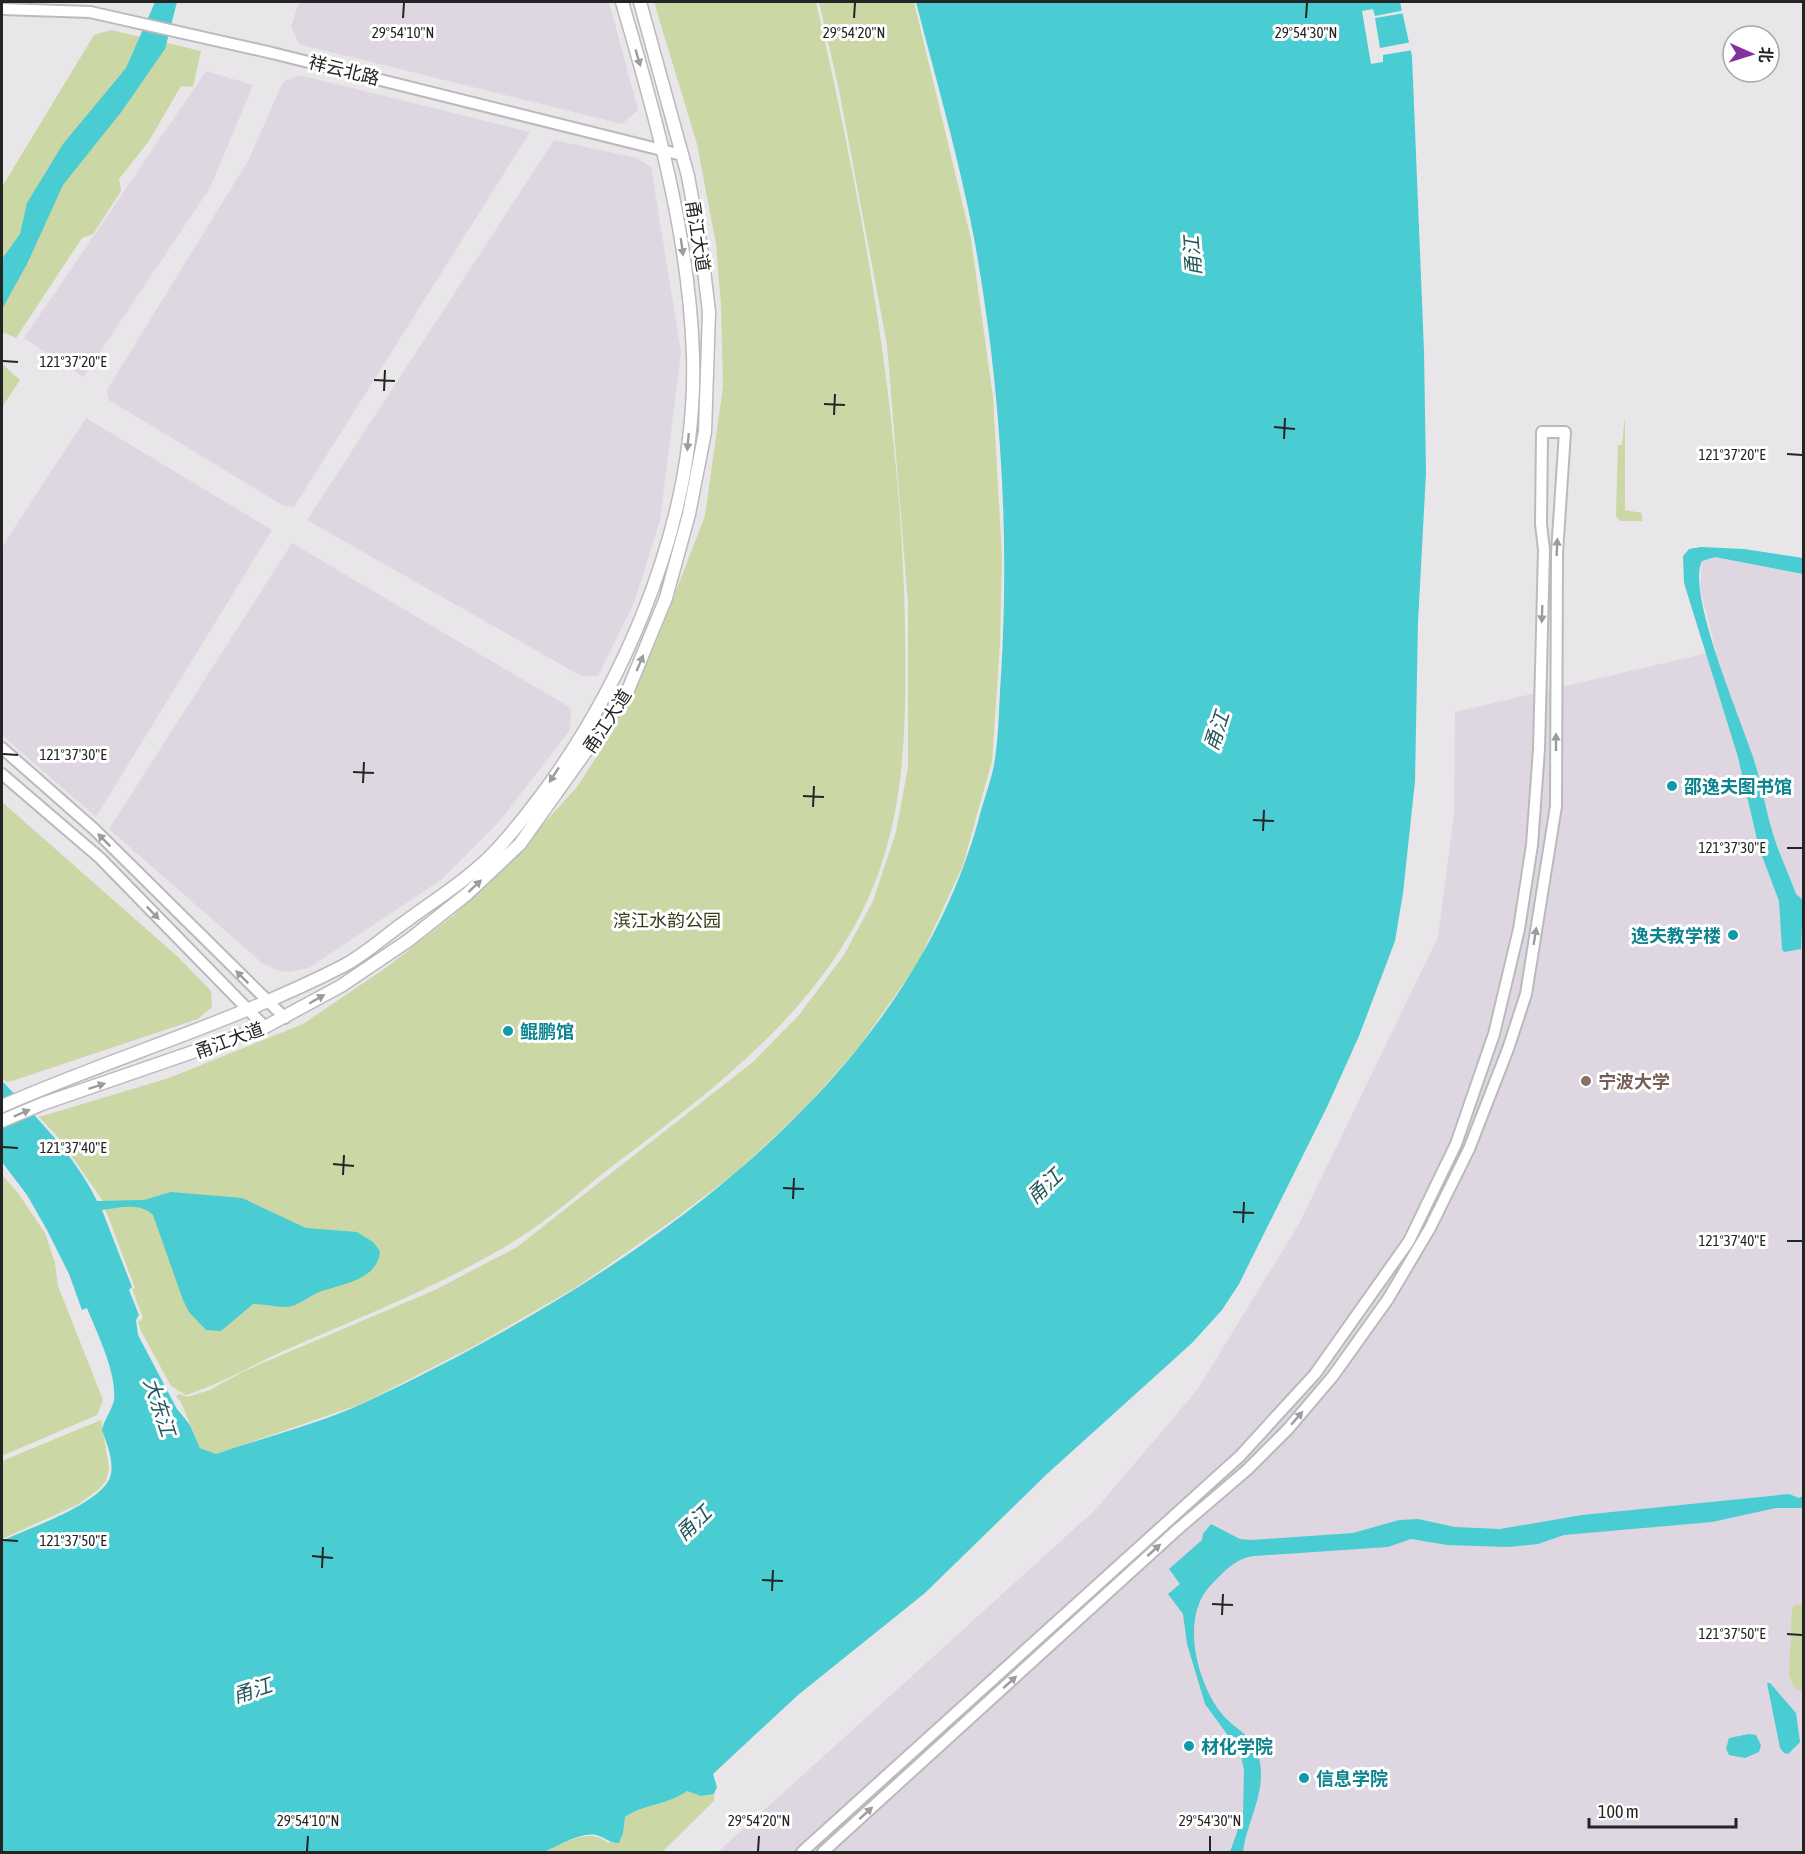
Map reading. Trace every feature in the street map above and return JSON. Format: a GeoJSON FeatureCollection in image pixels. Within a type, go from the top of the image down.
{"type":"FeatureCollection","features":[{"type":"Feature","properties":{"kind":"main road","name":"甬江大道"},"geometry":{"type":"LineString","coordinates":[[2,1106],[34,1091],[247,1009],[346,965],[441,895],[498,848],[540,796],[612,686],[644,616],[671,523],[687,458],[692,390],[691,332],[675,204],[663,150],[622,2]]}},
{"type":"Feature","properties":{"kind":"main road","name":"甬江大道"},"geometry":{"type":"LineString","coordinates":[[2,1121],[42,1104],[265,1027],[340,986],[409,940],[467,894],[520,844],[626,694],[666,598],[688,514],[705,432],[709,312],[702,253],[682,155],[640,2]]}},
{"type":"Feature","properties":{"kind":"street","name":"祥云北路"},"geometry":{"type":"LineString","coordinates":[[2,9],[90,12],[272,52],[682,155]]}},
{"type":"Feature","properties":{"kind":"street"},"geometry":{"type":"LineString","coordinates":[[802,1852],[1240,1456],[1316,1374],[1409,1241],[1456,1144],[1494,1034],[1519,929],[1532,845],[1539,749],[1544,550],[1541,524],[1542,432],[1566,432],[1557,553],[1556,806],[1526,994],[1508,1049],[1469,1149],[1430,1228],[1388,1299],[1334,1376],[1272,1445],[823,1852]]}},
{"type":"Feature","properties":{"kind":"street"},"geometry":{"type":"LineString","coordinates":[[2,748],[94,829],[285,1018]]}},
{"type":"Feature","properties":{"kind":"street"},"geometry":{"type":"LineString","coordinates":[[2,774],[99,858],[265,1027]]}},
{"type":"Feature","properties":{"kind":"shaded area"},"geometry":{"type":"Polygon","coordinates":[[[299,2],[609,2],[638,110],[622,124],[299,44],[291,27],[299,2]]]}},
{"type":"Feature","properties":{"kind":"shaded area"},"geometry":{"type":"Polygon","coordinates":[[[206,71],[253,85],[210,188],[83,377],[24,338],[206,71]]]}},
{"type":"Feature","properties":{"kind":"shaded area"},"geometry":{"type":"Polygon","coordinates":[[[299,75],[530,132],[294,507],[284,506],[109,400],[107,390],[248,161],[283,82],[299,75]]]}},
{"type":"Feature","properties":{"kind":"shaded area"},"geometry":{"type":"Polygon","coordinates":[[[554,140],[637,158],[651,167],[681,352],[660,520],[634,603],[598,676],[581,676],[307,520],[554,140]]]}},
{"type":"Feature","properties":{"kind":"shaded area"},"geometry":{"type":"Polygon","coordinates":[[[86,418],[272,530],[96,817],[2,735],[2,547],[86,418]]]}},
{"type":"Feature","properties":{"kind":"shaded area"},"geometry":{"type":"Polygon","coordinates":[[[292,543],[571,708],[570,730],[499,822],[441,880],[309,968],[289,972],[276,970],[262,963],[109,829],[292,543]]]}},
{"type":"Feature","properties":{"kind":"shaded area","name":"宁波大学"},"geometry":{"type":"Polygon","coordinates":[[[1731,553],[1803,566],[1803,1852],[718,1852],[1095,1510],[1197,1390],[1299,1224],[1438,937],[1454,814],[1455,712],[1716,651],[1700,588],[1702,556],[1731,553]]]}},
{"type":"Feature","properties":{"kind":"green space","name":"滨江水韵公园"},"geometry":{"type":"Polygon","coordinates":[[[654,2],[816,2],[864,234],[877,311],[896,468],[905,626],[905,716],[901,775],[882,863],[862,911],[837,955],[806,996],[772,1033],[696,1102],[549,1217],[508,1245],[454,1275],[186,1395],[171,1386],[141,1331],[138,1322],[143,1318],[132,1289],[135,1288],[101,1198],[58,1137],[39,1117],[169,1078],[303,1024],[387,967],[454,915],[509,862],[577,787],[612,733],[657,640],[705,516],[723,386],[721,306],[716,244],[697,144],[654,2]]]}},
{"type":"Feature","properties":{"kind":"green space"},"geometry":{"type":"Polygon","coordinates":[[[819,2],[914,2],[971,239],[993,397],[1002,557],[1000,644],[992,761],[963,865],[918,963],[858,1048],[803,1110],[734,1174],[578,1286],[476,1345],[361,1404],[216,1454],[200,1448],[181,1402],[176,1396],[180,1394],[187,1397],[210,1390],[244,1371],[435,1290],[517,1247],[753,1062],[799,1015],[844,955],[873,901],[896,832],[908,767],[908,603],[887,345],[839,90],[819,2]]]}},
{"type":"Feature","properties":{"kind":"green space"},"geometry":{"type":"Polygon","coordinates":[[[111,30],[201,51],[193,87],[181,86],[149,141],[119,179],[121,191],[93,234],[82,238],[16,338],[2,332],[2,187],[94,35],[111,30]]]}},
{"type":"Feature","properties":{"kind":"green space"},"geometry":{"type":"Polygon","coordinates":[[[2,364],[20,380],[2,407],[2,364]]]}},
{"type":"Feature","properties":{"kind":"green space"},"geometry":{"type":"Polygon","coordinates":[[[1625,416],[1625,510],[1642,513],[1642,521],[1620,521],[1616,516],[1618,445],[1622,445],[1625,416]]]}},
{"type":"Feature","properties":{"kind":"green space"},"geometry":{"type":"Polygon","coordinates":[[[2,802],[177,956],[211,991],[212,1007],[198,1019],[6,1082],[2,1078],[2,802]]]}},
{"type":"Feature","properties":{"kind":"green space"},"geometry":{"type":"Polygon","coordinates":[[[2,1175],[18,1193],[45,1233],[55,1263],[58,1286],[103,1400],[97,1415],[2,1456],[2,1175]]]}},
{"type":"Feature","properties":{"kind":"green space"},"geometry":{"type":"Polygon","coordinates":[[[101,1420],[109,1468],[106,1481],[79,1504],[2,1539],[2,1461],[101,1420]]]}},
{"type":"Feature","properties":{"kind":"green space"},"geometry":{"type":"Polygon","coordinates":[[[1796,1604],[1803,1605],[1802,1691],[1794,1687],[1789,1673],[1792,1608],[1796,1604]]]}},
{"type":"Feature","properties":{"kind":"green space"},"geometry":{"type":"Polygon","coordinates":[[[687,1791],[701,1796],[714,1794],[714,1801],[662,1852],[544,1852],[585,1836],[601,1838],[608,1843],[623,1833],[625,1817],[640,1809],[680,1796],[687,1791]]]}},
{"type":"Feature","properties":{"kind":"water"},"geometry":{"type":"Polygon","coordinates":[[[155,2],[177,2],[165,49],[122,111],[63,185],[27,264],[2,309],[2,259],[20,234],[27,203],[63,144],[126,68],[155,2]]]}},
{"type":"Feature","properties":{"kind":"water"},"geometry":{"type":"Polygon","coordinates":[[[916,2],[1400,2],[1412,56],[1424,351],[1426,473],[1418,622],[1415,781],[1403,893],[1395,941],[1359,1036],[1327,1107],[1239,1284],[1222,1310],[1192,1343],[1047,1474],[925,1593],[798,1695],[713,1774],[717,1787],[714,1794],[701,1796],[687,1791],[680,1796],[632,1813],[625,1817],[619,1843],[590,1835],[576,1837],[544,1852],[2,1852],[2,1541],[76,1507],[101,1490],[109,1480],[112,1468],[102,1430],[113,1404],[114,1389],[105,1353],[87,1308],[82,1310],[69,1274],[47,1230],[27,1195],[2,1162],[2,1081],[66,1152],[97,1201],[144,1200],[171,1192],[242,1198],[306,1228],[357,1232],[373,1242],[380,1251],[378,1261],[366,1275],[319,1292],[290,1307],[253,1304],[221,1331],[206,1330],[189,1312],[183,1300],[153,1215],[136,1207],[102,1210],[132,1287],[129,1290],[139,1315],[136,1320],[138,1335],[177,1409],[190,1425],[200,1448],[216,1454],[311,1424],[366,1402],[460,1355],[555,1301],[648,1241],[735,1173],[815,1097],[884,1014],[939,922],[978,822],[995,759],[1003,620],[1003,510],[996,400],[974,238],[954,149],[916,2]]]}},
{"type":"Feature","properties":{"kind":"water"},"geometry":{"type":"Polygon","coordinates":[[[1701,547],[1744,549],[1803,558],[1803,574],[1715,557],[1702,561],[1699,577],[1701,599],[1708,626],[1755,764],[1773,834],[1796,894],[1803,900],[1801,949],[1784,952],[1782,949],[1779,901],[1759,848],[1738,757],[1684,583],[1683,556],[1689,549],[1701,547]]]}},
{"type":"Feature","properties":{"kind":"water"},"geometry":{"type":"Polygon","coordinates":[[[1789,1494],[1799,1498],[1803,1496],[1803,1508],[1776,1508],[1712,1522],[1564,1535],[1538,1544],[1508,1547],[1447,1545],[1411,1539],[1388,1547],[1254,1556],[1235,1563],[1210,1586],[1201,1599],[1194,1632],[1195,1650],[1205,1685],[1222,1714],[1252,1741],[1261,1767],[1259,1792],[1243,1852],[1230,1852],[1243,1815],[1244,1770],[1240,1752],[1205,1704],[1187,1644],[1183,1614],[1168,1594],[1180,1584],[1169,1569],[1202,1540],[1203,1534],[1211,1524],[1240,1539],[1251,1540],[1353,1533],[1399,1520],[1418,1519],[1455,1527],[1500,1529],[1582,1515],[1789,1494]]]}},
{"type":"Feature","properties":{"kind":"water"},"geometry":{"type":"Polygon","coordinates":[[[1767,1683],[1770,1683],[1796,1713],[1800,1742],[1788,1754],[1780,1748],[1767,1683]]]}},
{"type":"Feature","properties":{"kind":"water"},"geometry":{"type":"Polygon","coordinates":[[[1756,1735],[1761,1745],[1759,1752],[1745,1758],[1729,1755],[1726,1749],[1729,1738],[1756,1735]]]}},
{"type":"Feature","properties":{"kind":"pier"},"geometry":{"type":"Polygon","coordinates":[[[1373,9],[1375,16],[1405,10],[1405,13],[1375,18],[1380,48],[1412,42],[1413,50],[1383,55],[1383,62],[1371,64],[1362,11],[1373,9]]]}},
{"type":"Feature","properties":{"kind":"place","name":"邵逸夫图书馆"},"geometry":{"type":"Point","coordinates":[1672,786]}},
{"type":"Feature","properties":{"kind":"place","name":"逸夫教学楼"},"geometry":{"type":"Point","coordinates":[1733,935]}},
{"type":"Feature","properties":{"kind":"place","name":"鲲鹏馆"},"geometry":{"type":"Point","coordinates":[508,1031]}},
{"type":"Feature","properties":{"kind":"place","name":"宁波大学"},"geometry":{"type":"Point","coordinates":[1586,1081]}},
{"type":"Feature","properties":{"kind":"place","name":"材化学院"},"geometry":{"type":"Point","coordinates":[1189,1746]}},
{"type":"Feature","properties":{"kind":"place","name":"信息学院"},"geometry":{"type":"Point","coordinates":[1304,1778]}},
{"type":"Feature","properties":{"kind":"water label","name":"甬江"},"geometry":{"type":"Point","coordinates":[1192,256]}},
{"type":"Feature","properties":{"kind":"water label","name":"甬江"},"geometry":{"type":"Point","coordinates":[1216,731]}},
{"type":"Feature","properties":{"kind":"water label","name":"甬江"},"geometry":{"type":"Point","coordinates":[1044,1186]}},
{"type":"Feature","properties":{"kind":"water label","name":"大东江"},"geometry":{"type":"Point","coordinates":[160,1407]}},
{"type":"Feature","properties":{"kind":"water label","name":"甬江"},"geometry":{"type":"Point","coordinates":[693,1523]}},
{"type":"Feature","properties":{"kind":"water label","name":"甬江"},"geometry":{"type":"Point","coordinates":[252,1690]}}]}
